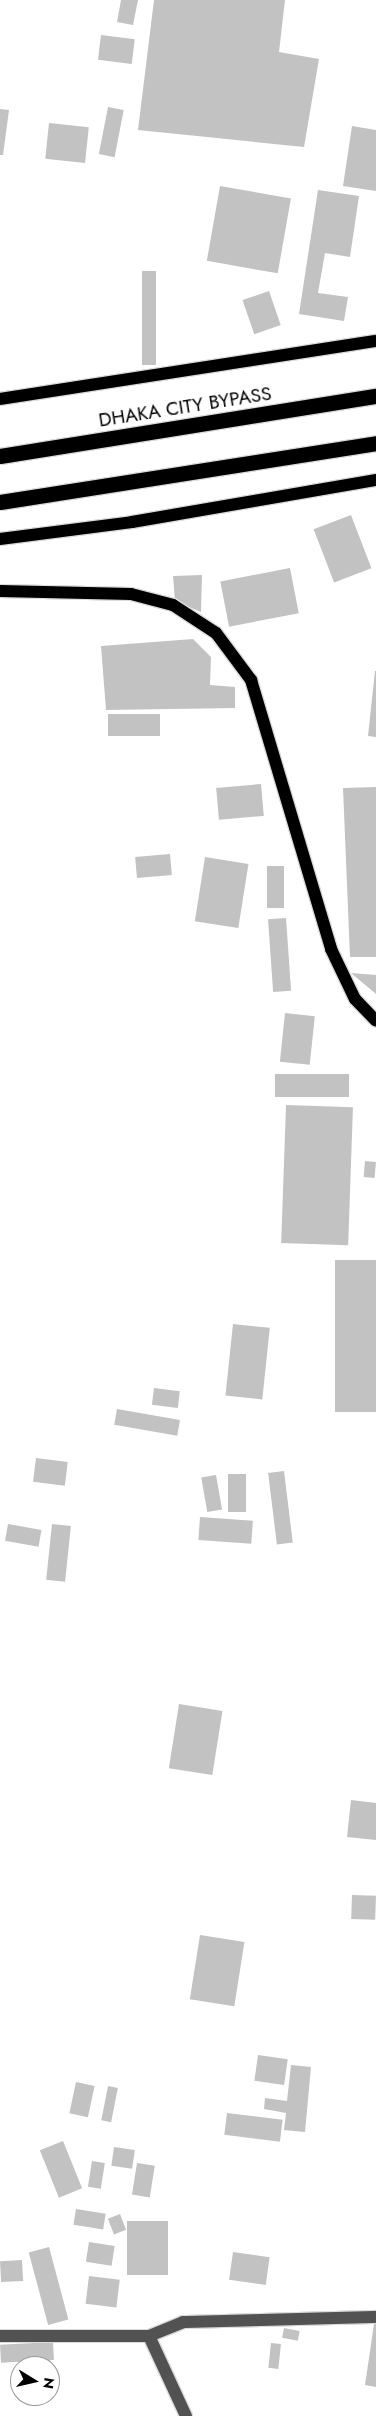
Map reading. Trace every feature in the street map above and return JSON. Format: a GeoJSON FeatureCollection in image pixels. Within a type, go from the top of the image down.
{"type":"FeatureCollection","features":[{"type":"Feature","properties":{"kind":"highway","name":"DHAKA CITY BYPASS"},"geometry":{"type":"LineString","coordinates":[[0,456],[376,396]]}},
{"type":"Feature","properties":{"kind":"highway"},"geometry":{"type":"LineString","coordinates":[[0,502],[376,443]]}},
{"type":"Feature","properties":{"kind":"main road"},"geometry":{"type":"LineString","coordinates":[[0,399],[376,341]]}},
{"type":"Feature","properties":{"kind":"main road"},"geometry":{"type":"LineString","coordinates":[[0,539],[132,522],[376,480]]}},
{"type":"Feature","properties":{"kind":"main road"},"geometry":{"type":"LineString","coordinates":[[0,591],[131,594],[173,605],[216,633],[251,680],[331,949],[355,999],[376,1022]]}},
{"type":"Feature","properties":{"kind":"street"},"geometry":{"type":"LineString","coordinates":[[0,2336],[149,2336],[182,2322],[376,2317]]}},
{"type":"Feature","properties":{"kind":"street"},"geometry":{"type":"LineString","coordinates":[[149,2336],[186,2416]]}},
{"type":"Feature","properties":{"kind":"building"},"geometry":{"type":"Polygon","coordinates":[[[121,0],[138,0],[133,25],[117,22],[121,0]]]}},
{"type":"Feature","properties":{"kind":"building"},"geometry":{"type":"Polygon","coordinates":[[[154,0],[285,0],[279,52],[319,59],[304,147],[138,130],[154,0]]]}},
{"type":"Feature","properties":{"kind":"building"},"geometry":{"type":"Polygon","coordinates":[[[101,35],[135,39],[132,64],[98,60],[101,35]]]}},
{"type":"Feature","properties":{"kind":"building"},"geometry":{"type":"Polygon","coordinates":[[[108,107],[124,110],[115,157],[99,154],[108,107]]]}},
{"type":"Feature","properties":{"kind":"building"},"geometry":{"type":"Polygon","coordinates":[[[0,109],[9,110],[3,155],[0,155],[0,109]]]}},
{"type":"Feature","properties":{"kind":"building"},"geometry":{"type":"Polygon","coordinates":[[[49,123],[89,127],[85,163],[45,159],[49,123]]]}},
{"type":"Feature","properties":{"kind":"building"},"geometry":{"type":"Polygon","coordinates":[[[352,126],[376,130],[376,191],[343,186],[352,126]]]}},
{"type":"Feature","properties":{"kind":"building"},"geometry":{"type":"Polygon","coordinates":[[[220,186],[291,199],[278,273],[207,261],[220,186]]]}},
{"type":"Feature","properties":{"kind":"building"},"geometry":{"type":"Polygon","coordinates":[[[318,190],[359,196],[350,257],[325,253],[318,293],[348,297],[344,321],[299,314],[318,190]]]}},
{"type":"Feature","properties":{"kind":"building"},"geometry":{"type":"Polygon","coordinates":[[[142,271],[156,271],[156,365],[142,365],[142,271]]]}},
{"type":"Feature","properties":{"kind":"building"},"geometry":{"type":"Polygon","coordinates":[[[269,291],[281,325],[254,334],[243,300],[269,291]]]}},
{"type":"Feature","properties":{"kind":"building"},"geometry":{"type":"Polygon","coordinates":[[[351,515],[371,568],[334,583],[314,529],[351,515]]]}},
{"type":"Feature","properties":{"kind":"building"},"geometry":{"type":"Polygon","coordinates":[[[290,568],[299,613],[229,627],[220,582],[290,568]]]}},
{"type":"Feature","properties":{"kind":"building"},"geometry":{"type":"Polygon","coordinates":[[[202,575],[201,612],[175,601],[173,576],[202,575]]]}},
{"type":"Feature","properties":{"kind":"building"},"geometry":{"type":"Polygon","coordinates":[[[193,639],[211,657],[210,685],[235,687],[235,708],[106,710],[101,646],[193,639]]]}},
{"type":"Feature","properties":{"kind":"building"},"geometry":{"type":"Polygon","coordinates":[[[376,671],[376,737],[368,736],[376,671]]]}},
{"type":"Feature","properties":{"kind":"building"},"geometry":{"type":"Polygon","coordinates":[[[108,714],[160,714],[160,736],[108,736],[108,714]]]}},
{"type":"Feature","properties":{"kind":"building"},"geometry":{"type":"Polygon","coordinates":[[[261,784],[264,816],[219,820],[216,788],[261,784]]]}},
{"type":"Feature","properties":{"kind":"building"},"geometry":{"type":"Polygon","coordinates":[[[376,787],[376,957],[350,957],[343,788],[376,787]]]}},
{"type":"Feature","properties":{"kind":"building"},"geometry":{"type":"Polygon","coordinates":[[[170,854],[172,875],[137,878],[135,857],[170,854]]]}},
{"type":"Feature","properties":{"kind":"building"},"geometry":{"type":"Polygon","coordinates":[[[205,857],[248,864],[238,928],[195,921],[205,857]]]}},
{"type":"Feature","properties":{"kind":"building"},"geometry":{"type":"Polygon","coordinates":[[[267,866],[284,866],[284,908],[267,908],[267,866]]]}},
{"type":"Feature","properties":{"kind":"building"},"geometry":{"type":"Polygon","coordinates":[[[286,918],[291,991],[273,992],[268,919],[286,918]]]}},
{"type":"Feature","properties":{"kind":"building"},"geometry":{"type":"Polygon","coordinates":[[[351,973],[376,975],[376,994],[351,973]]]}},
{"type":"Feature","properties":{"kind":"building"},"geometry":{"type":"Polygon","coordinates":[[[285,1013],[315,1016],[310,1065],[280,1062],[285,1013]]]}},
{"type":"Feature","properties":{"kind":"building"},"geometry":{"type":"Polygon","coordinates":[[[275,1074],[349,1074],[349,1097],[275,1097],[275,1074]]]}},
{"type":"Feature","properties":{"kind":"building"},"geometry":{"type":"Polygon","coordinates":[[[286,1105],[353,1107],[348,1245],[281,1243],[286,1105]]]}},
{"type":"Feature","properties":{"kind":"building"},"geometry":{"type":"Polygon","coordinates":[[[365,1161],[376,1162],[375,1178],[364,1177],[365,1161]]]}},
{"type":"Feature","properties":{"kind":"building"},"geometry":{"type":"Polygon","coordinates":[[[335,1260],[376,1260],[376,1412],[335,1412],[335,1260]]]}},
{"type":"Feature","properties":{"kind":"building"},"geometry":{"type":"Polygon","coordinates":[[[233,1324],[270,1328],[262,1399],[225,1396],[233,1324]]]}},
{"type":"Feature","properties":{"kind":"building"},"geometry":{"type":"Polygon","coordinates":[[[154,1388],[180,1391],[178,1408],[152,1405],[154,1388]]]}},
{"type":"Feature","properties":{"kind":"building"},"geometry":{"type":"Polygon","coordinates":[[[117,1409],[180,1420],[177,1436],[114,1425],[117,1409]]]}},
{"type":"Feature","properties":{"kind":"building"},"geometry":{"type":"Polygon","coordinates":[[[36,1458],[68,1462],[65,1486],[33,1482],[36,1458]]]}},
{"type":"Feature","properties":{"kind":"building"},"geometry":{"type":"Polygon","coordinates":[[[284,1471],[293,1542],[277,1544],[268,1473],[284,1471]]]}},
{"type":"Feature","properties":{"kind":"building"},"geometry":{"type":"Polygon","coordinates":[[[228,1474],[246,1474],[246,1512],[228,1512],[228,1474]]]}},
{"type":"Feature","properties":{"kind":"building"},"geometry":{"type":"Polygon","coordinates":[[[216,1475],[222,1509],[207,1512],[201,1478],[216,1475]]]}},
{"type":"Feature","properties":{"kind":"building"},"geometry":{"type":"Polygon","coordinates":[[[200,1517],[253,1521],[251,1544],[198,1540],[200,1517]]]}},
{"type":"Feature","properties":{"kind":"building"},"geometry":{"type":"Polygon","coordinates":[[[8,1524],[41,1530],[39,1547],[5,1541],[8,1524]]]}},
{"type":"Feature","properties":{"kind":"building"},"geometry":{"type":"Polygon","coordinates":[[[52,1524],[71,1526],[65,1582],[46,1580],[52,1524]]]}},
{"type":"Feature","properties":{"kind":"building"},"geometry":{"type":"Polygon","coordinates":[[[179,1704],[222,1711],[212,1775],[169,1768],[179,1704]]]}},
{"type":"Feature","properties":{"kind":"building"},"geometry":{"type":"Polygon","coordinates":[[[351,1800],[376,1803],[376,1840],[347,1837],[351,1800]]]}},
{"type":"Feature","properties":{"kind":"building"},"geometry":{"type":"Polygon","coordinates":[[[352,1895],[376,1896],[375,1920],[351,1919],[352,1895]]]}},
{"type":"Feature","properties":{"kind":"building"},"geometry":{"type":"Polygon","coordinates":[[[200,1935],[244,1942],[234,2006],[190,1999],[200,1935]]]}},
{"type":"Feature","properties":{"kind":"building"},"geometry":{"type":"Polygon","coordinates":[[[258,2055],[288,2059],[284,2085],[254,2081],[258,2055]]]}},
{"type":"Feature","properties":{"kind":"building"},"geometry":{"type":"Polygon","coordinates":[[[291,2065],[311,2067],[305,2132],[284,2130],[286,2113],[264,2109],[265,2098],[287,2101],[291,2065]]]}},
{"type":"Feature","properties":{"kind":"building"},"geometry":{"type":"Polygon","coordinates":[[[76,2082],[95,2086],[88,2117],[69,2113],[76,2082]]]}},
{"type":"Feature","properties":{"kind":"building"},"geometry":{"type":"Polygon","coordinates":[[[108,2086],[118,2088],[111,2122],[101,2120],[108,2086]]]}},
{"type":"Feature","properties":{"kind":"building"},"geometry":{"type":"Polygon","coordinates":[[[227,2113],[283,2120],[280,2142],[224,2135],[227,2113]]]}},
{"type":"Feature","properties":{"kind":"building"},"geometry":{"type":"Polygon","coordinates":[[[63,2141],[82,2188],[59,2198],[40,2150],[63,2141]]]}},
{"type":"Feature","properties":{"kind":"building"},"geometry":{"type":"Polygon","coordinates":[[[114,2147],[135,2150],[132,2169],[111,2166],[114,2147]]]}},
{"type":"Feature","properties":{"kind":"building"},"geometry":{"type":"Polygon","coordinates":[[[92,2161],[105,2163],[101,2189],[88,2187],[92,2161]]]}},
{"type":"Feature","properties":{"kind":"building"},"geometry":{"type":"Polygon","coordinates":[[[137,2163],[155,2166],[150,2197],[132,2195],[137,2163]]]}},
{"type":"Feature","properties":{"kind":"building"},"geometry":{"type":"Polygon","coordinates":[[[76,2209],[106,2214],[103,2229],[73,2225],[76,2209]]]}},
{"type":"Feature","properties":{"kind":"building"},"geometry":{"type":"Polygon","coordinates":[[[120,2214],[126,2230],[114,2235],[108,2219],[120,2214]]]}},
{"type":"Feature","properties":{"kind":"building"},"geometry":{"type":"Polygon","coordinates":[[[127,2221],[168,2221],[168,2275],[127,2275],[127,2221]]]}},
{"type":"Feature","properties":{"kind":"building"},"geometry":{"type":"Polygon","coordinates":[[[89,2242],[115,2246],[112,2266],[86,2262],[89,2242]]]}},
{"type":"Feature","properties":{"kind":"building"},"geometry":{"type":"Polygon","coordinates":[[[49,2247],[68,2319],[48,2325],[29,2252],[49,2247]]]}},
{"type":"Feature","properties":{"kind":"building"},"geometry":{"type":"Polygon","coordinates":[[[233,2252],[270,2257],[266,2285],[229,2280],[233,2252]]]}},
{"type":"Feature","properties":{"kind":"building"},"geometry":{"type":"Polygon","coordinates":[[[22,2260],[23,2281],[1,2282],[0,2261],[22,2260]]]}},
{"type":"Feature","properties":{"kind":"building"},"geometry":{"type":"Polygon","coordinates":[[[89,2276],[120,2280],[116,2308],[86,2304],[89,2276]]]}},
{"type":"Feature","properties":{"kind":"building"},"geometry":{"type":"Polygon","coordinates":[[[374,2324],[376,2324],[376,2387],[365,2385],[374,2324]]]}},
{"type":"Feature","properties":{"kind":"building"},"geometry":{"type":"Polygon","coordinates":[[[284,2328],[300,2331],[298,2341],[282,2338],[284,2328]]]}},
{"type":"Feature","properties":{"kind":"building"},"geometry":{"type":"Polygon","coordinates":[[[53,2342],[54,2356],[10,2356],[10,2362],[1,2363],[0,2345],[53,2342]]]}},
{"type":"Feature","properties":{"kind":"building"},"geometry":{"type":"Polygon","coordinates":[[[271,2343],[281,2344],[278,2369],[268,2368],[271,2343]]]}}]}
